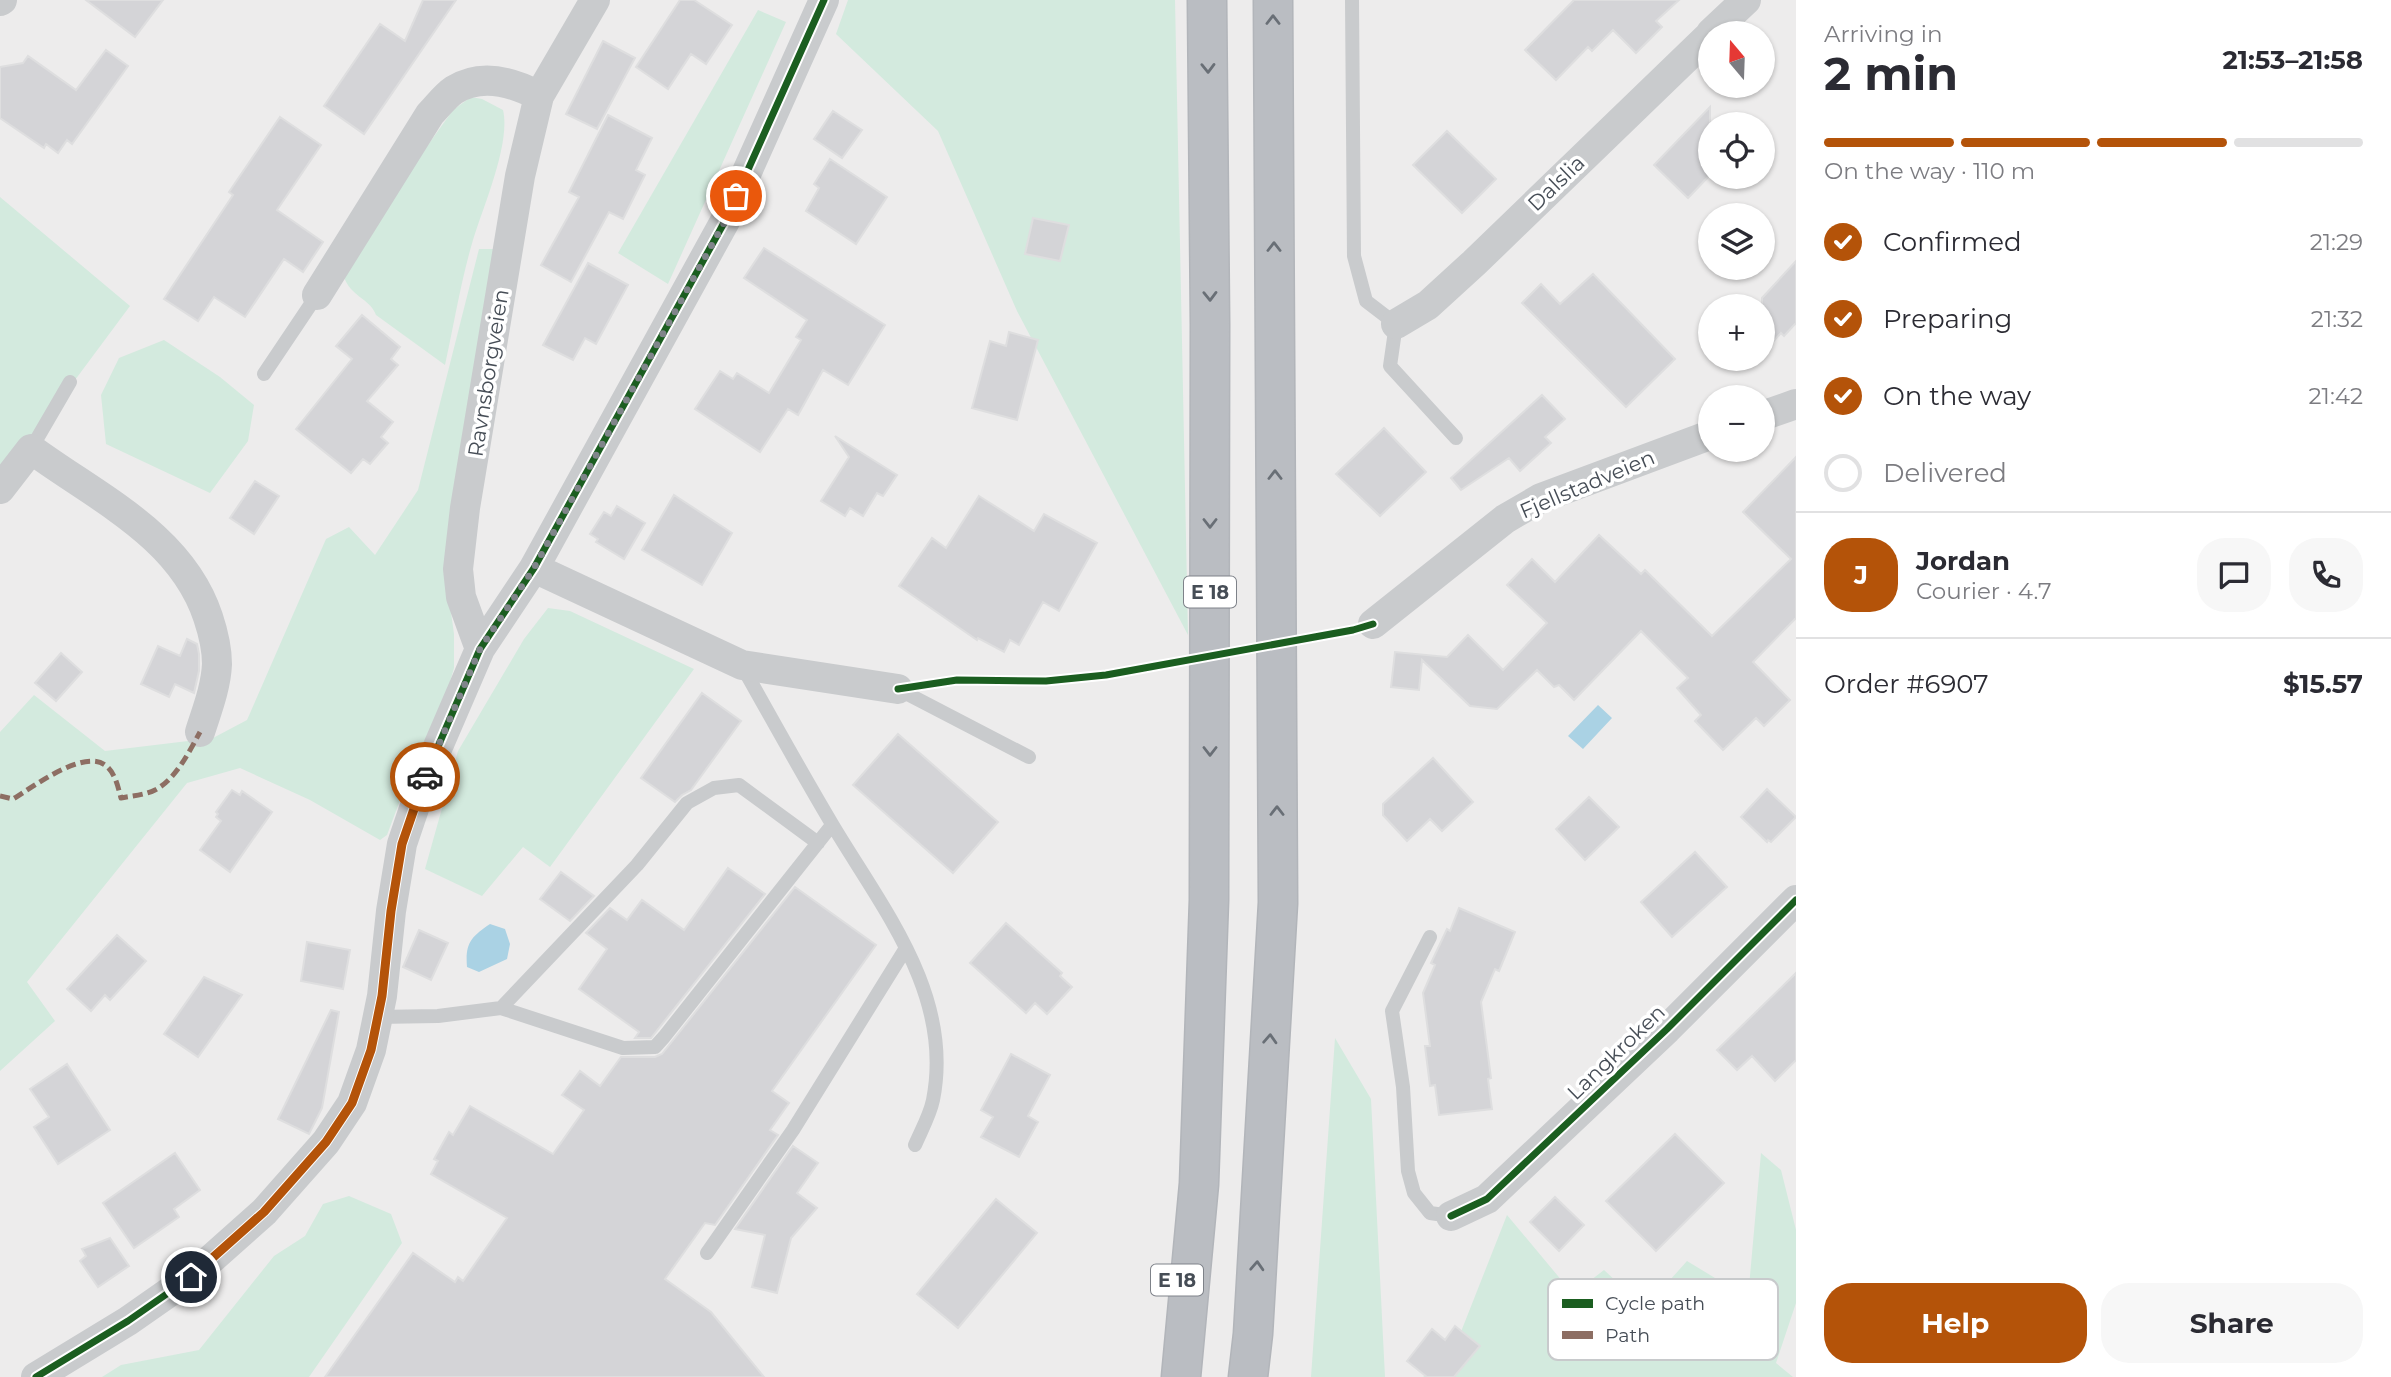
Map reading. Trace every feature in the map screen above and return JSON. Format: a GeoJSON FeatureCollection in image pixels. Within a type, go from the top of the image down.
{"type":"FeatureCollection","features":[{"type":"Feature","properties":{"kind":"highway","name":"E 18"},"geometry":{"type":"LineString","coordinates":[[1181,1377],[1199,1184],[1209,900],[1210,324],[1207,0]]}},
{"type":"Feature","properties":{"kind":"highway"},"geometry":{"type":"LineString","coordinates":[[1248,1377],[1278,903],[1273,0]]}},
{"type":"Feature","properties":{"kind":"highway","name":"E 18"},"geometry":{"type":"LineString","coordinates":[[1156,1377],[1199,1184]]}},
{"type":"Feature","properties":{"kind":"highway"},"geometry":{"type":"LineString","coordinates":[[1252,1334],[1269,1377]]}},
{"type":"Feature","properties":{"kind":"street","name":"Ravnsborgveien"},"geometry":{"type":"LineString","coordinates":[[480,649],[461,597],[458,569],[465,508],[520,176],[539,96],[595,0]]}},
{"type":"Feature","properties":{"kind":"street"},"geometry":{"type":"LineString","coordinates":[[36,1377],[128,1321],[191,1277],[264,1212],[326,1142],[352,1103],[371,1050],[402,844],[424,779],[480,649],[534,568],[725,221],[824,0]]}},
{"type":"Feature","properties":{"kind":"street","name":"Dalslia"},"geometry":{"type":"LineString","coordinates":[[1724,21],[1746,0]]}},
{"type":"Feature","properties":{"kind":"street","name":"Dalslia"},"geometry":{"type":"LineString","coordinates":[[1396,324],[1428,305],[1474,263],[1698,47]]}},
{"type":"Feature","properties":{"kind":"street"},"geometry":{"type":"LineString","coordinates":[[317,295],[430,114],[453,91],[472,82],[499,81],[522,87],[539,96]]}},
{"type":"Feature","properties":{"kind":"street"},"geometry":{"type":"LineString","coordinates":[[1775,411],[1796,404]]}},
{"type":"Feature","properties":{"kind":"street","name":"Fjellstadveien"},"geometry":{"type":"LineString","coordinates":[[1373,624],[1505,519],[1541,498],[1698,439]]}},
{"type":"Feature","properties":{"kind":"street"},"geometry":{"type":"LineString","coordinates":[[0,489],[30,449],[147,530],[169,550],[202,597],[214,633],[217,665],[200,732]]}},
{"type":"Feature","properties":{"kind":"street"},"geometry":{"type":"LineString","coordinates":[[534,568],[742,665],[898,689]]}},
{"type":"Feature","properties":{"kind":"street","name":"Langkroken"},"geometry":{"type":"LineString","coordinates":[[1451,1216],[1487,1199],[1667,1029],[1796,901]]}},
{"type":"Feature","properties":{"kind":"lane"},"geometry":{"type":"LineString","coordinates":[[1352,0],[1354,256],[1366,301],[1396,324],[1390,366],[1456,438]]}},
{"type":"Feature","properties":{"kind":"lane"},"geometry":{"type":"LineString","coordinates":[[264,374],[317,295]]}},
{"type":"Feature","properties":{"kind":"lane"},"geometry":{"type":"LineString","coordinates":[[30,449],[70,382]]}},
{"type":"Feature","properties":{"kind":"lane"},"geometry":{"type":"LineString","coordinates":[[742,665],[832,825],[881,901],[924,988],[935,1032],[937,1069],[932,1103],[915,1145]]}},
{"type":"Feature","properties":{"kind":"lane"},"geometry":{"type":"LineString","coordinates":[[898,689],[1029,757]]}},
{"type":"Feature","properties":{"kind":"lane"},"geometry":{"type":"LineString","coordinates":[[501,1008],[637,865],[687,803],[713,788],[739,785],[818,843]]}},
{"type":"Feature","properties":{"kind":"lane"},"geometry":{"type":"LineString","coordinates":[[377,1017],[438,1016],[501,1008],[623,1048],[655,1046],[832,825]]}},
{"type":"Feature","properties":{"kind":"lane"},"geometry":{"type":"LineString","coordinates":[[1430,937],[1392,1011],[1403,1087],[1408,1171],[1414,1194],[1430,1213],[1451,1216]]}},
{"type":"Feature","properties":{"kind":"lane"},"geometry":{"type":"LineString","coordinates":[[707,1253],[793,1130],[906,948]]}},
{"type":"Feature","properties":{"kind":"green space"},"geometry":{"type":"Polygon","coordinates":[[[848,0],[1175,0],[1188,635],[1017,311],[938,131],[836,34],[848,0]]]}},
{"type":"Feature","properties":{"kind":"green space"},"geometry":{"type":"Polygon","coordinates":[[[758,10],[786,22],[668,284],[618,253],[758,10]]]}},
{"type":"Feature","properties":{"kind":"green space"},"geometry":{"type":"Polygon","coordinates":[[[471,97],[482,99],[503,110],[503,140],[461,286],[445,365],[376,315],[369,304],[346,283],[343,275],[453,110],[471,97]]]}},
{"type":"Feature","properties":{"kind":"green space"},"geometry":{"type":"Polygon","coordinates":[[[0,197],[130,306],[0,481],[0,197]]]}},
{"type":"Feature","properties":{"kind":"green space"},"geometry":{"type":"Polygon","coordinates":[[[479,249],[494,249],[445,569],[454,634],[454,668],[445,699],[414,763],[387,835],[380,840],[310,800],[240,768],[187,783],[27,982],[55,1021],[0,1071],[0,732],[34,695],[105,751],[213,738],[247,720],[326,539],[349,527],[375,555],[418,490],[479,249]]]}},
{"type":"Feature","properties":{"kind":"green space"},"geometry":{"type":"Polygon","coordinates":[[[164,340],[220,377],[254,405],[248,441],[210,493],[106,444],[101,395],[119,358],[164,340]]]}},
{"type":"Feature","properties":{"kind":"green space"},"geometry":{"type":"Polygon","coordinates":[[[548,608],[570,611],[694,669],[550,867],[523,847],[482,896],[425,869],[458,751],[524,639],[548,608]]]}},
{"type":"Feature","properties":{"kind":"green space"},"geometry":{"type":"Polygon","coordinates":[[[1335,1038],[1371,1099],[1385,1377],[1311,1377],[1335,1038]]]}},
{"type":"Feature","properties":{"kind":"green space"},"geometry":{"type":"Polygon","coordinates":[[[1761,1153],[1781,1170],[1796,1230],[1796,1303],[1778,1357],[1778,1279],[1750,1279],[1761,1153]]]}},
{"type":"Feature","properties":{"kind":"green space"},"geometry":{"type":"Polygon","coordinates":[[[349,1196],[391,1214],[402,1243],[309,1377],[102,1377],[121,1365],[199,1350],[274,1256],[305,1236],[323,1204],[349,1196]]]}},
{"type":"Feature","properties":{"kind":"green space"},"geometry":{"type":"Polygon","coordinates":[[[1507,1215],[1560,1279],[1548,1279],[1548,1360],[1777,1360],[1776,1363],[1793,1377],[1423,1377],[1453,1352],[1507,1215]]]}},
{"type":"Feature","properties":{"kind":"green space"},"geometry":{"type":"Polygon","coordinates":[[[1687,1261],[1717,1279],[1671,1279],[1687,1261]]]}},
{"type":"Feature","properties":{"kind":"green space"},"geometry":{"type":"Polygon","coordinates":[[[1604,1270],[1614,1279],[1592,1279],[1604,1270]]]}},
{"type":"Feature","properties":{"kind":"water"},"geometry":{"type":"Polygon","coordinates":[[[1598,705],[1612,718],[1583,749],[1568,736],[1598,705]]]}},
{"type":"Feature","properties":{"kind":"water"},"geometry":{"type":"Polygon","coordinates":[[[490,924],[505,929],[510,944],[507,959],[479,972],[467,967],[468,946],[478,933],[490,924]]]}},
{"type":"Feature","properties":{"kind":"building"},"geometry":{"type":"Polygon","coordinates":[[[86,0],[163,0],[135,37],[86,0]]]}},
{"type":"Feature","properties":{"kind":"building"},"geometry":{"type":"Polygon","coordinates":[[[423,0],[456,0],[364,134],[324,106],[380,24],[405,41],[423,0]]]}},
{"type":"Feature","properties":{"kind":"building"},"geometry":{"type":"Polygon","coordinates":[[[680,0],[694,0],[732,25],[706,64],[691,54],[668,89],[636,67],[680,0]]]}},
{"type":"Feature","properties":{"kind":"building"},"geometry":{"type":"Polygon","coordinates":[[[1574,0],[1679,0],[1656,21],[1662,27],[1636,53],[1613,30],[1592,51],[1588,47],[1556,80],[1525,50],[1574,0]]]}},
{"type":"Feature","properties":{"kind":"building"},"geometry":{"type":"Polygon","coordinates":[[[603,41],[635,58],[597,129],[566,114],[603,41]]]}},
{"type":"Feature","properties":{"kind":"building"},"geometry":{"type":"Polygon","coordinates":[[[106,50],[128,66],[72,144],[67,140],[58,153],[46,144],[44,148],[0,118],[0,67],[23,63],[28,56],[76,90],[106,50]]]}},
{"type":"Feature","properties":{"kind":"building"},"geometry":{"type":"Polygon","coordinates":[[[833,111],[862,130],[842,158],[814,139],[833,111]]]}},
{"type":"Feature","properties":{"kind":"building"},"geometry":{"type":"Polygon","coordinates":[[[608,115],[652,138],[636,170],[645,175],[623,219],[609,212],[571,282],[541,265],[579,197],[569,192],[608,115]]]}},
{"type":"Feature","properties":{"kind":"building"},"geometry":{"type":"Polygon","coordinates":[[[280,117],[321,145],[277,210],[323,242],[303,272],[284,259],[245,317],[214,297],[198,321],[164,299],[233,195],[229,192],[280,117]]]}},
{"type":"Feature","properties":{"kind":"building"},"geometry":{"type":"Polygon","coordinates":[[[1698,119],[1698,188],[1688,198],[1654,165],[1698,119]]]}},
{"type":"Feature","properties":{"kind":"building"},"geometry":{"type":"Polygon","coordinates":[[[1447,131],[1496,179],[1462,213],[1413,165],[1447,131]]]}},
{"type":"Feature","properties":{"kind":"building"},"geometry":{"type":"Polygon","coordinates":[[[830,159],[887,197],[856,244],[806,211],[819,188],[814,184],[830,159]]]}},
{"type":"Feature","properties":{"kind":"building"},"geometry":{"type":"Polygon","coordinates":[[[1033,218],[1069,225],[1060,261],[1025,254],[1033,218]]]}},
{"type":"Feature","properties":{"kind":"building"},"geometry":{"type":"Polygon","coordinates":[[[764,248],[885,325],[848,385],[823,370],[798,415],[788,409],[760,452],[695,409],[720,371],[733,379],[737,373],[769,393],[801,340],[796,337],[807,320],[744,278],[764,248]]]}},
{"type":"Feature","properties":{"kind":"building"},"geometry":{"type":"Polygon","coordinates":[[[1796,261],[1796,323],[1784,336],[1781,333],[1775,340],[1775,294],[1766,294],[1796,261]]]}},
{"type":"Feature","properties":{"kind":"building"},"geometry":{"type":"Polygon","coordinates":[[[588,263],[628,285],[596,344],[585,338],[573,360],[543,345],[588,263]]]}},
{"type":"Feature","properties":{"kind":"building"},"geometry":{"type":"Polygon","coordinates":[[[1593,274],[1675,359],[1626,407],[1522,303],[1541,284],[1560,304],[1593,274]]]}},
{"type":"Feature","properties":{"kind":"building"},"geometry":{"type":"Polygon","coordinates":[[[362,315],[400,347],[391,359],[398,365],[367,401],[393,422],[381,437],[388,443],[370,464],[363,459],[351,473],[296,429],[352,359],[336,346],[362,315]]]}},
{"type":"Feature","properties":{"kind":"building"},"geometry":{"type":"Polygon","coordinates":[[[1009,332],[1038,340],[1017,420],[972,408],[990,341],[1006,346],[1009,332]]]}},
{"type":"Feature","properties":{"kind":"building"},"geometry":{"type":"Polygon","coordinates":[[[1542,395],[1565,419],[1545,437],[1551,443],[1520,471],[1509,458],[1461,490],[1451,478],[1542,395]]]}},
{"type":"Feature","properties":{"kind":"building"},"geometry":{"type":"Polygon","coordinates":[[[1384,428],[1426,472],[1380,516],[1336,474],[1384,428]]]}},
{"type":"Feature","properties":{"kind":"building"},"geometry":{"type":"Polygon","coordinates":[[[835,436],[897,475],[883,496],[877,493],[863,516],[850,508],[845,516],[821,501],[849,457],[835,436]]]}},
{"type":"Feature","properties":{"kind":"building"},"geometry":{"type":"Polygon","coordinates":[[[1796,457],[1796,618],[1753,662],[1790,700],[1764,726],[1756,718],[1723,750],[1695,721],[1701,715],[1677,688],[1688,678],[1641,631],[1574,700],[1559,685],[1554,687],[1537,670],[1497,709],[1470,706],[1422,660],[1419,690],[1391,687],[1395,652],[1447,657],[1468,635],[1503,670],[1547,623],[1507,585],[1532,559],[1555,582],[1599,535],[1641,574],[1645,570],[1712,636],[1791,559],[1743,512],[1796,457]]]}},
{"type":"Feature","properties":{"kind":"building"},"geometry":{"type":"Polygon","coordinates":[[[255,481],[279,496],[254,534],[230,518],[255,481]]]}},
{"type":"Feature","properties":{"kind":"building"},"geometry":{"type":"Polygon","coordinates":[[[674,495],[732,533],[702,585],[642,550],[674,495]]]}},
{"type":"Feature","properties":{"kind":"building"},"geometry":{"type":"Polygon","coordinates":[[[979,496],[1034,531],[1044,514],[1097,543],[1059,611],[1043,602],[1019,645],[1010,640],[1004,652],[978,638],[977,640],[899,586],[932,538],[946,548],[979,496]]]}},
{"type":"Feature","properties":{"kind":"building"},"geometry":{"type":"Polygon","coordinates":[[[617,506],[645,523],[624,559],[596,542],[598,539],[590,534],[604,512],[611,516],[617,506]]]}},
{"type":"Feature","properties":{"kind":"building"},"geometry":{"type":"Polygon","coordinates":[[[187,639],[197,644],[199,654],[199,671],[194,693],[175,684],[169,697],[141,684],[158,646],[180,656],[187,639]]]}},
{"type":"Feature","properties":{"kind":"building"},"geometry":{"type":"Polygon","coordinates":[[[61,653],[82,672],[56,701],[35,683],[61,653]]]}},
{"type":"Feature","properties":{"kind":"building"},"geometry":{"type":"Polygon","coordinates":[[[702,693],[741,721],[691,790],[675,802],[641,778],[702,693]]]}},
{"type":"Feature","properties":{"kind":"building"},"geometry":{"type":"Polygon","coordinates":[[[898,734],[998,822],[953,873],[853,785],[898,734]]]}},
{"type":"Feature","properties":{"kind":"building"},"geometry":{"type":"Polygon","coordinates":[[[1433,758],[1473,802],[1442,831],[1430,819],[1407,841],[1383,815],[1383,804],[1433,758]]]}},
{"type":"Feature","properties":{"kind":"building"},"geometry":{"type":"Polygon","coordinates":[[[1767,789],[1796,817],[1771,842],[1767,842],[1741,817],[1767,789]]]}},
{"type":"Feature","properties":{"kind":"building"},"geometry":{"type":"Polygon","coordinates":[[[232,790],[240,795],[242,791],[272,812],[230,872],[200,850],[221,821],[216,817],[216,812],[232,790]]]}},
{"type":"Feature","properties":{"kind":"building"},"geometry":{"type":"Polygon","coordinates":[[[1589,797],[1619,827],[1585,860],[1556,829],[1589,797]]]}},
{"type":"Feature","properties":{"kind":"building"},"geometry":{"type":"Polygon","coordinates":[[[1695,852],[1727,887],[1672,937],[1641,902],[1695,852]]]}},
{"type":"Feature","properties":{"kind":"building"},"geometry":{"type":"Polygon","coordinates":[[[728,868],[765,894],[651,1038],[635,1038],[639,1032],[579,989],[607,949],[586,933],[610,908],[627,920],[642,900],[684,930],[728,868]]]}},
{"type":"Feature","properties":{"kind":"building"},"geometry":{"type":"Polygon","coordinates":[[[561,872],[594,896],[570,921],[540,899],[561,872]]]}},
{"type":"Feature","properties":{"kind":"building"},"geometry":{"type":"Polygon","coordinates":[[[795,887],[876,945],[772,1091],[789,1103],[770,1130],[778,1135],[715,1225],[705,1223],[665,1279],[711,1312],[764,1377],[325,1377],[413,1253],[455,1282],[458,1277],[463,1281],[507,1218],[431,1174],[438,1161],[434,1159],[449,1132],[453,1135],[470,1106],[553,1154],[584,1110],[562,1095],[580,1071],[600,1086],[621,1057],[655,1057],[662,1054],[795,887]]]}},
{"type":"Feature","properties":{"kind":"building"},"geometry":{"type":"Polygon","coordinates":[[[1459,908],[1515,932],[1499,971],[1495,969],[1481,1002],[1491,1078],[1488,1079],[1492,1109],[1439,1115],[1435,1085],[1430,1086],[1425,1046],[1430,1046],[1423,993],[1435,965],[1431,963],[1447,929],[1450,931],[1459,908]]]}},
{"type":"Feature","properties":{"kind":"building"},"geometry":{"type":"Polygon","coordinates":[[[1006,923],[1062,973],[1060,976],[1072,987],[1047,1014],[1035,1003],[1026,1013],[970,963],[1006,923]]]}},
{"type":"Feature","properties":{"kind":"building"},"geometry":{"type":"Polygon","coordinates":[[[419,930],[448,943],[431,980],[403,967],[419,930]]]}},
{"type":"Feature","properties":{"kind":"building"},"geometry":{"type":"Polygon","coordinates":[[[117,935],[146,961],[110,1000],[105,995],[91,1011],[67,989],[117,935]]]}},
{"type":"Feature","properties":{"kind":"building"},"geometry":{"type":"Polygon","coordinates":[[[307,942],[350,950],[343,989],[301,981],[307,942]]]}},
{"type":"Feature","properties":{"kind":"building"},"geometry":{"type":"Polygon","coordinates":[[[1796,973],[1796,1060],[1775,1081],[1752,1056],[1737,1070],[1717,1050],[1796,973]]]}},
{"type":"Feature","properties":{"kind":"building"},"geometry":{"type":"Polygon","coordinates":[[[204,977],[242,995],[198,1057],[164,1034],[204,977]]]}},
{"type":"Feature","properties":{"kind":"building"},"geometry":{"type":"Polygon","coordinates":[[[331,1010],[339,1012],[322,1108],[309,1134],[278,1119],[331,1010]]]}},
{"type":"Feature","properties":{"kind":"building"},"geometry":{"type":"Polygon","coordinates":[[[1011,1054],[1050,1075],[1028,1116],[1038,1122],[1019,1157],[981,1137],[993,1117],[981,1110],[1011,1054]]]}},
{"type":"Feature","properties":{"kind":"building"},"geometry":{"type":"Polygon","coordinates":[[[67,1064],[110,1130],[58,1164],[34,1127],[49,1117],[30,1089],[67,1064]]]}},
{"type":"Feature","properties":{"kind":"building"},"geometry":{"type":"Polygon","coordinates":[[[1675,1134],[1724,1183],[1656,1251],[1606,1201],[1675,1134]]]}},
{"type":"Feature","properties":{"kind":"building"},"geometry":{"type":"Polygon","coordinates":[[[793,1146],[818,1163],[797,1193],[817,1208],[791,1238],[777,1293],[752,1287],[765,1235],[735,1229],[793,1146]]]}},
{"type":"Feature","properties":{"kind":"building"},"geometry":{"type":"Polygon","coordinates":[[[175,1153],[200,1190],[174,1209],[179,1217],[134,1248],[103,1203],[175,1153]]]}},
{"type":"Feature","properties":{"kind":"building"},"geometry":{"type":"Polygon","coordinates":[[[1555,1197],[1584,1225],[1559,1251],[1530,1222],[1555,1197]]]}},
{"type":"Feature","properties":{"kind":"building"},"geometry":{"type":"Polygon","coordinates":[[[996,1199],[1037,1233],[958,1328],[917,1294],[996,1199]]]}},
{"type":"Feature","properties":{"kind":"building"},"geometry":{"type":"Polygon","coordinates":[[[110,1238],[129,1266],[98,1287],[80,1261],[86,1256],[82,1249],[110,1238]]]}},
{"type":"Feature","properties":{"kind":"building"},"geometry":{"type":"Polygon","coordinates":[[[1455,1326],[1480,1346],[1454,1377],[1427,1377],[1407,1361],[1432,1329],[1445,1340],[1455,1326]]]}},
{"type":"Feature","properties":{"kind":"marked path"},"geometry":{"type":"LineString","coordinates":[[0,796],[13,799],[71,766],[96,761],[111,772],[121,798],[147,793],[163,785],[176,772],[200,732]]}},
{"type":"Feature","properties":{"kind":"cycle path"},"geometry":{"type":"LineString","coordinates":[[36,1377],[128,1321],[191,1277],[264,1212],[326,1142],[352,1103],[371,1050],[382,996],[391,911],[402,844],[424,779],[480,649],[534,568],[725,221],[824,0]]}},
{"type":"Feature","properties":{"kind":"cycle path"},"geometry":{"type":"LineString","coordinates":[[898,689],[957,680],[1046,681],[1106,675],[1353,630],[1373,624]]}},
{"type":"Feature","properties":{"kind":"cycle path"},"geometry":{"type":"LineString","coordinates":[[1451,1216],[1487,1199],[1667,1029],[1796,900]]}},
{"type":"Feature","properties":{"kind":"way so far"},"geometry":{"type":"LineString","coordinates":[[425,777],[480,649],[534,568],[725,221],[736,196]]}},
{"type":"Feature","properties":{"kind":"route"},"geometry":{"type":"LineString","coordinates":[[191,1277],[264,1212],[326,1142],[352,1103],[371,1050],[382,996],[391,911],[402,844],[425,777]]}}]}
